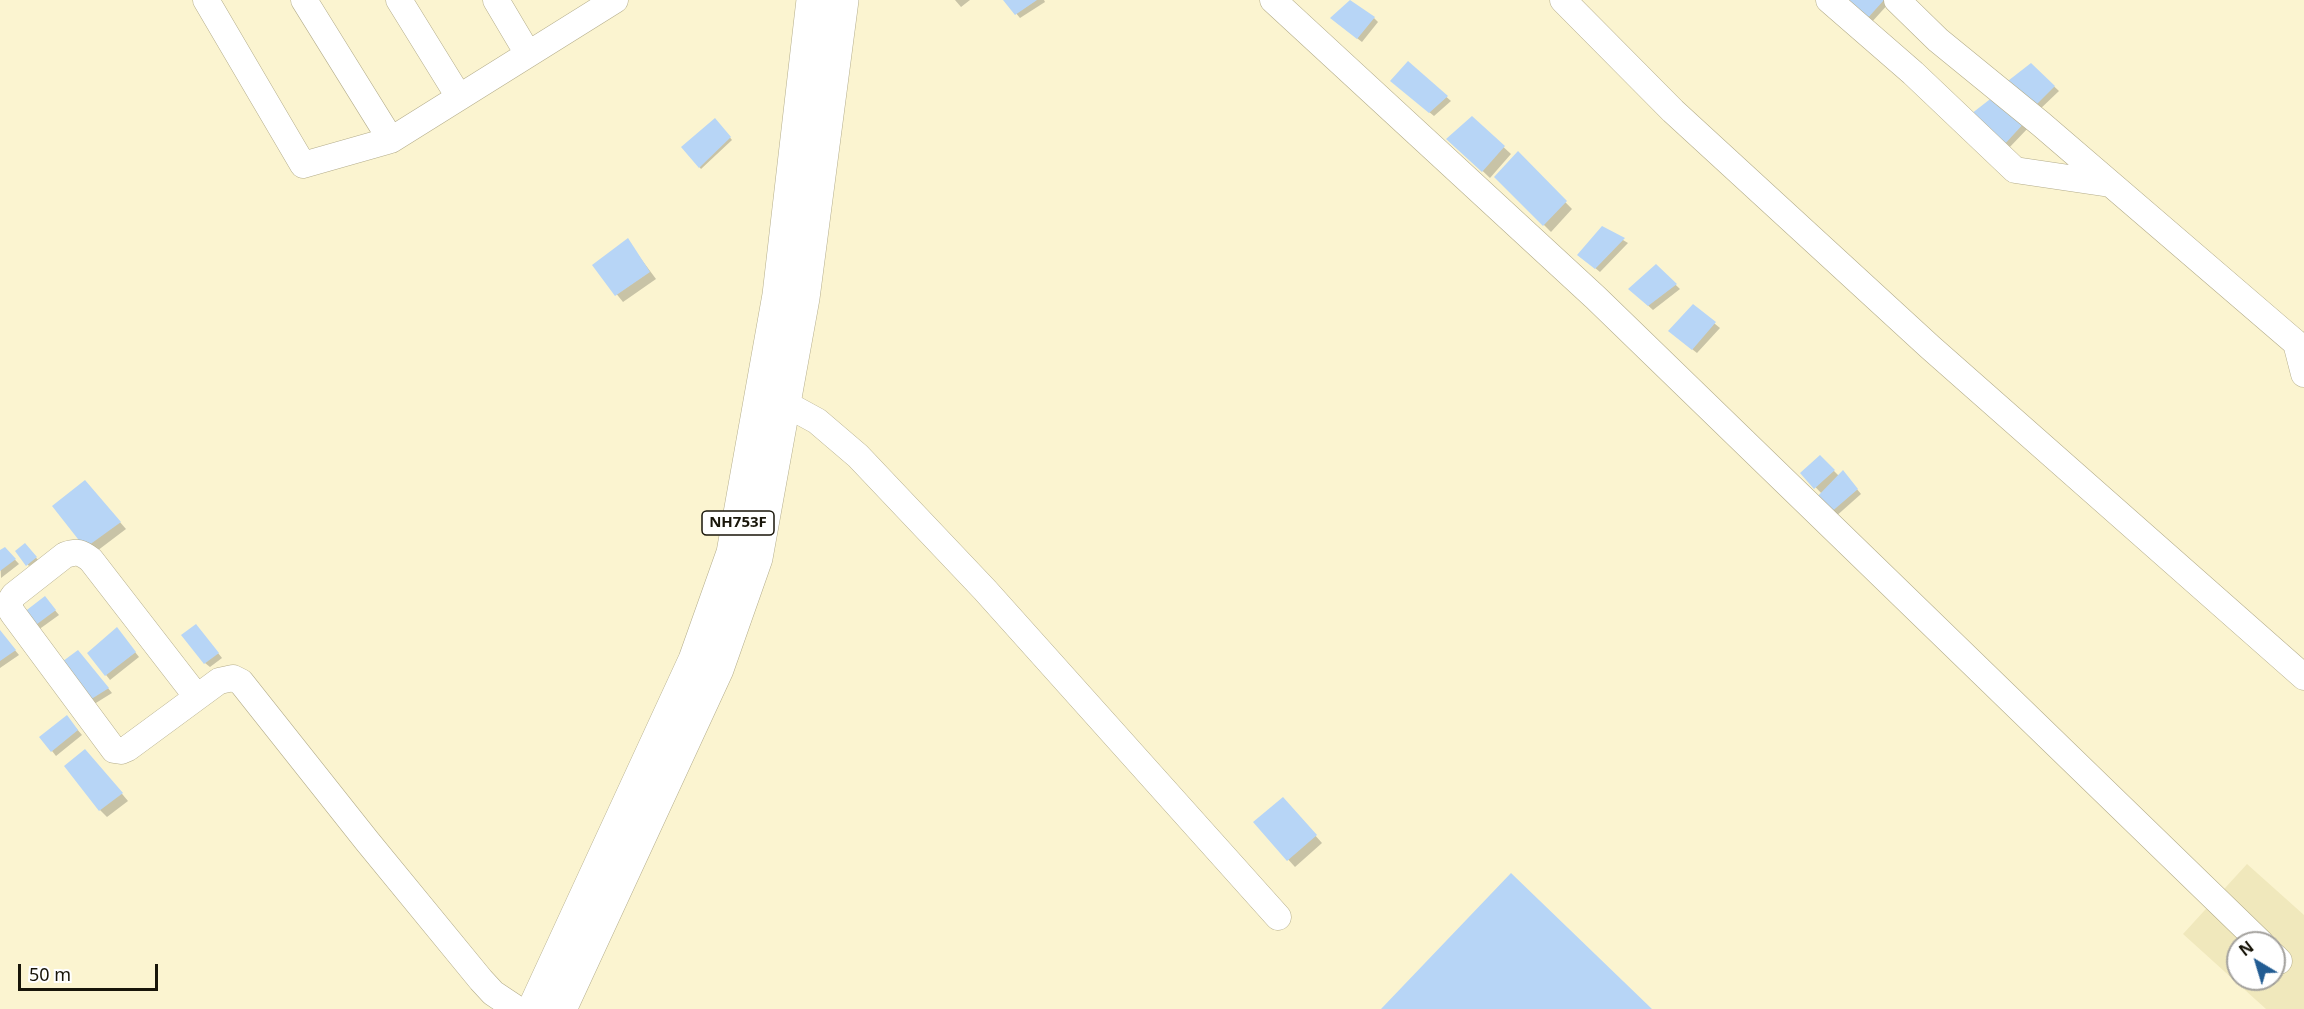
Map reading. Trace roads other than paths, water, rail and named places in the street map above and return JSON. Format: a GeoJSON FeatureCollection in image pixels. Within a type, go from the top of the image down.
{"type":"FeatureCollection","features":[{"type":"Feature","properties":{"kind":"highway","name":"NH753F"},"geometry":{"type":"LineString","coordinates":[[534,1009],[695,660],[733,553],[779,295],[813,0]]}},
{"type":"Feature","properties":{"kind":"highway","name":"NH753F"},"geometry":{"type":"LineString","coordinates":[[560,1009],[717,669],[756,558],[803,298],[842,0]]}},
{"type":"Feature","properties":{"kind":"street"},"geometry":{"type":"LineString","coordinates":[[206,0],[303,165],[391,140],[615,0]]}},
{"type":"Feature","properties":{"kind":"street"},"geometry":{"type":"LineString","coordinates":[[304,0],[391,140]]}},
{"type":"Feature","properties":{"kind":"street"},"geometry":{"type":"LineString","coordinates":[[399,0],[459,97]]}},
{"type":"Feature","properties":{"kind":"street"},"geometry":{"type":"LineString","coordinates":[[496,0],[528,54]]}},
{"type":"Feature","properties":{"kind":"street"},"geometry":{"type":"LineString","coordinates":[[1273,0],[1596,298],[2249,931]]}},
{"type":"Feature","properties":{"kind":"street"},"geometry":{"type":"LineString","coordinates":[[1563,0],[1673,111],[1930,347],[2304,677]]}},
{"type":"Feature","properties":{"kind":"street"},"geometry":{"type":"LineString","coordinates":[[1829,0],[1913,73],[2015,170],[2110,184]]}},
{"type":"Feature","properties":{"kind":"street"},"geometry":{"type":"LineString","coordinates":[[1897,0],[1938,40],[2300,346],[2304,374]]}},
{"type":"Feature","properties":{"kind":"street"},"geometry":{"type":"LineString","coordinates":[[784,403],[817,421],[858,456],[985,590],[1278,917]]}},
{"type":"Feature","properties":{"kind":"street"},"geometry":{"type":"LineString","coordinates":[[197,697],[90,560],[82,553],[75,551],[65,555],[14,595],[9,602],[9,608],[114,750],[121,752],[129,748],[226,678],[233,678],[241,682],[481,980],[494,993],[517,1009]]}}]}
